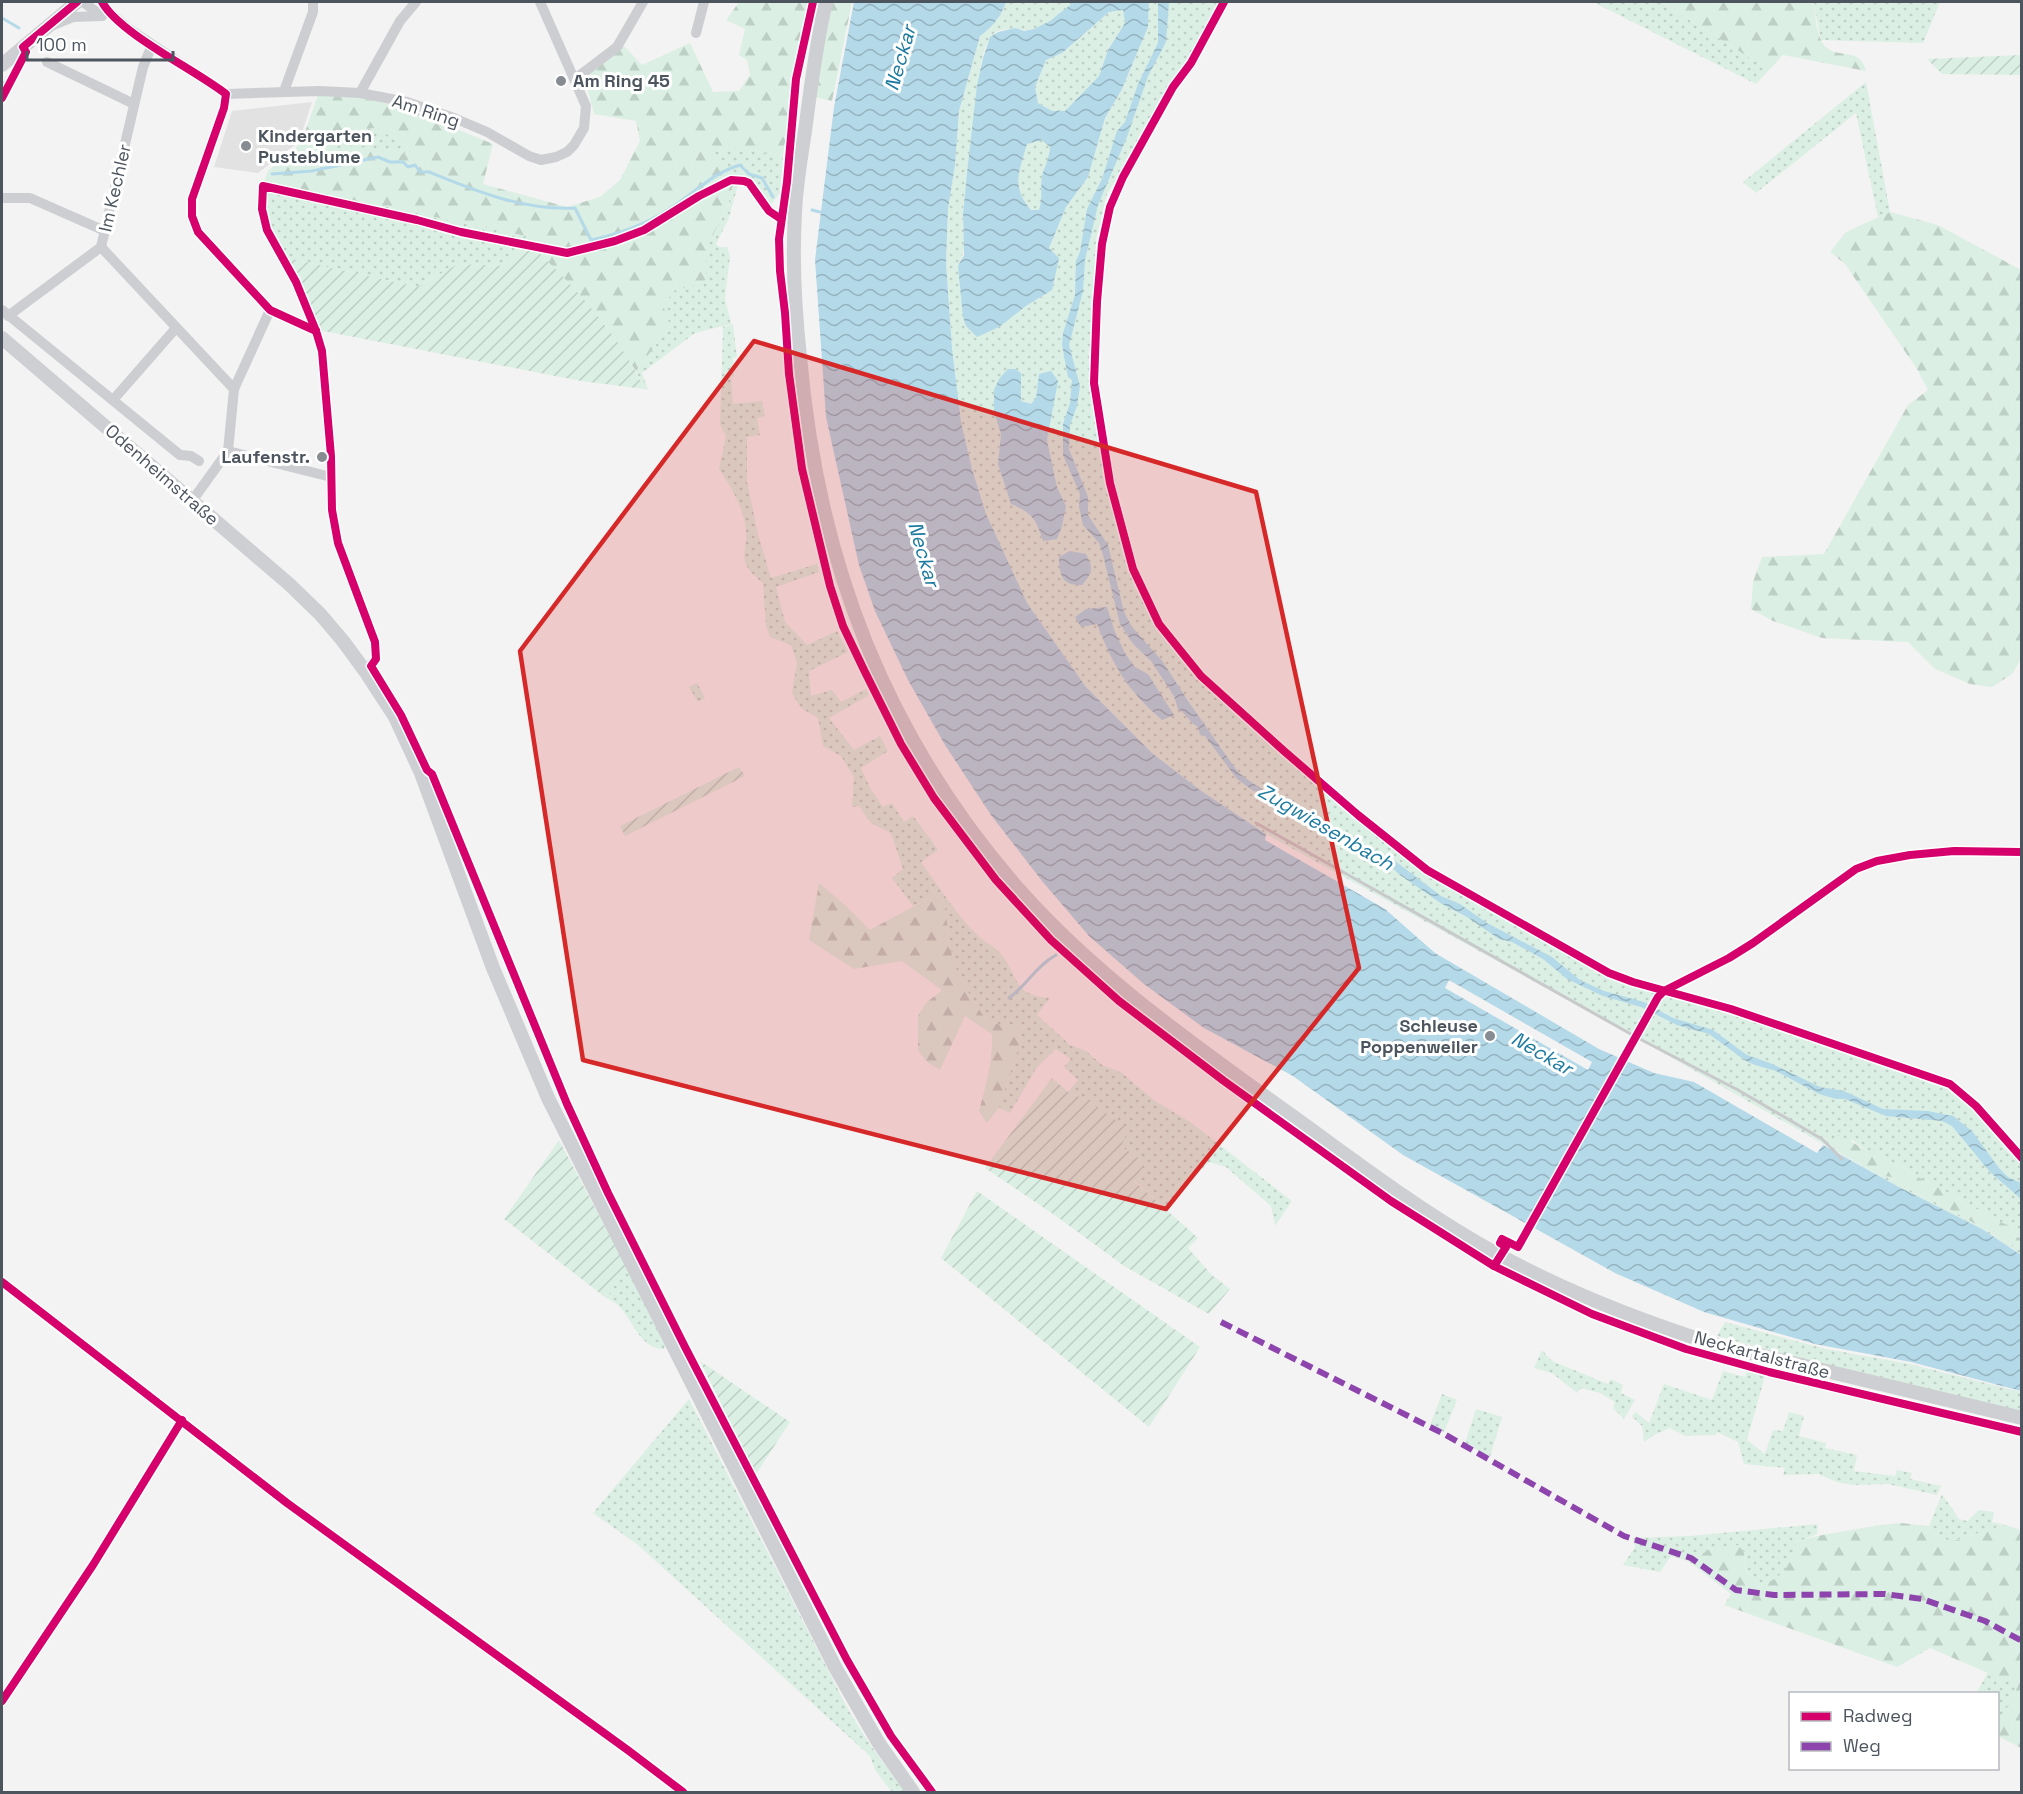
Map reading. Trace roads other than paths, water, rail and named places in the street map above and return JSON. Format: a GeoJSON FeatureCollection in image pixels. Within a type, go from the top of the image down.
{"type":"FeatureCollection","features":[{"type":"Feature","properties":{"kind":"main road"},"geometry":{"type":"LineString","coordinates":[[2,65],[77,2]]}},
{"type":"Feature","properties":{"kind":"main road","name":"Neckartalstraße"},"geometry":{"type":"LineString","coordinates":[[826,2],[818,34],[794,217],[797,333],[804,403],[817,486],[834,556],[860,629],[892,703],[954,807],[978,841],[1025,896],[1068,941],[1200,1049],[1444,1223],[1510,1261],[1579,1294],[1705,1341],[1742,1352],[2022,1418]]}},
{"type":"Feature","properties":{"kind":"main road","name":"Odenheimstraße"},"geometry":{"type":"LineString","coordinates":[[2,338],[289,584],[320,614],[365,671],[394,717],[421,773],[493,968],[548,1098],[835,1667],[878,1743],[913,1792]]}},
{"type":"Feature","properties":{"kind":"street"},"geometry":{"type":"LineString","coordinates":[[83,2],[102,16],[129,29]]}},
{"type":"Feature","properties":{"kind":"street"},"geometry":{"type":"LineString","coordinates":[[102,2],[108,11],[129,29],[226,94],[224,108],[192,199],[190,207],[192,216],[202,237],[270,310],[316,331]]}},
{"type":"Feature","properties":{"kind":"street"},"geometry":{"type":"LineString","coordinates":[[284,91],[313,12],[313,2]]}},
{"type":"Feature","properties":{"kind":"street"},"geometry":{"type":"LineString","coordinates":[[360,93],[400,21],[416,2]]}},
{"type":"Feature","properties":{"kind":"street","name":"Am Ring"},"geometry":{"type":"LineString","coordinates":[[226,94],[284,91],[360,93],[407,102],[487,132],[529,156],[541,160],[567,152],[574,145],[584,128],[586,106],[540,2]]}},
{"type":"Feature","properties":{"kind":"street"},"geometry":{"type":"LineString","coordinates":[[575,79],[617,47],[643,2]]}},
{"type":"Feature","properties":{"kind":"street"},"geometry":{"type":"LineString","coordinates":[[696,33],[704,2]]}},
{"type":"Feature","properties":{"kind":"street"},"geometry":{"type":"LineString","coordinates":[[47,27],[73,17],[102,16]]}},
{"type":"Feature","properties":{"kind":"street","name":"Im Kechler"},"geometry":{"type":"LineString","coordinates":[[152,45],[143,67],[101,247],[234,389]]}},
{"type":"Feature","properties":{"kind":"street"},"geometry":{"type":"LineString","coordinates":[[47,62],[134,104]]}},
{"type":"Feature","properties":{"kind":"street"},"geometry":{"type":"LineString","coordinates":[[2,98],[8,85]]}},
{"type":"Feature","properties":{"kind":"street"},"geometry":{"type":"LineString","coordinates":[[2,198],[30,198],[105,231]]}},
{"type":"Feature","properties":{"kind":"street"},"geometry":{"type":"LineString","coordinates":[[5,313],[101,247]]}},
{"type":"Feature","properties":{"kind":"street"},"geometry":{"type":"LineString","coordinates":[[192,501],[228,451],[234,389],[270,310]]}},
{"type":"Feature","properties":{"kind":"street","name":"Odenheimstraße"},"geometry":{"type":"LineString","coordinates":[[5,313],[180,455],[191,456],[199,461]]}},
{"type":"Feature","properties":{"kind":"street"},"geometry":{"type":"LineString","coordinates":[[113,400],[177,328]]}},
{"type":"Feature","properties":{"kind":"street"},"geometry":{"type":"LineString","coordinates":[[228,451],[331,477],[334,527],[338,543],[375,642],[376,659],[365,671]]}},
{"type":"Feature","properties":{"kind":"water","name":"Neckar"},"geometry":{"type":"Polygon","coordinates":[[[854,2],[1006,2],[996,21],[980,36],[959,111],[955,165],[948,209],[946,262],[952,348],[961,422],[986,514],[1027,603],[1086,687],[1152,753],[1200,790],[1266,834],[1265,840],[1385,909],[1435,953],[1599,1049],[1654,1073],[1694,1082],[1817,1153],[1823,1145],[1982,1229],[2021,1255],[2021,1391],[1911,1362],[1815,1344],[1704,1312],[1615,1273],[1403,1155],[1293,1076],[1204,1028],[1144,984],[1089,936],[1042,881],[991,815],[945,745],[908,680],[875,611],[859,565],[826,417],[815,260],[834,107],[854,2]],[[1449,980],[1445,988],[1588,1070],[1592,1062],[1449,980]]]}},
{"type":"Feature","properties":{"kind":"water"},"geometry":{"type":"Polygon","coordinates":[[[1074,2],[1149,2],[1148,27],[1121,91],[1105,118],[1088,177],[1066,207],[1049,248],[1059,258],[1052,290],[999,327],[977,337],[966,326],[963,317],[958,266],[964,255],[963,213],[977,85],[983,58],[990,37],[998,32],[1015,28],[1024,31],[1034,29],[1050,21],[1074,2]],[[1123,10],[1109,12],[1062,53],[1046,60],[1035,87],[1038,103],[1052,111],[1065,111],[1099,76],[1108,50],[1125,23],[1123,10]],[[1042,140],[1027,144],[1019,171],[1021,194],[1031,210],[1039,210],[1042,176],[1050,147],[1042,140]]]}},
{"type":"Feature","properties":{"kind":"water","name":"Zugwiesenbach"},"geometry":{"type":"Polygon","coordinates":[[[1158,2],[1169,2],[1166,42],[1148,76],[1127,137],[1098,205],[1085,260],[1083,291],[1069,345],[1080,386],[1077,406],[1070,425],[1069,449],[1088,497],[1088,515],[1108,545],[1124,612],[1132,627],[1163,662],[1239,773],[1251,782],[1265,791],[1302,807],[1335,830],[1390,857],[1441,896],[1460,904],[1487,923],[1552,957],[1580,980],[1604,991],[1644,1002],[1673,1018],[1713,1030],[1747,1055],[1770,1063],[1820,1087],[1844,1091],[1883,1109],[1928,1111],[1953,1116],[1972,1131],[2008,1177],[2021,1183],[2021,1199],[1990,1172],[1952,1126],[1942,1121],[1886,1116],[1845,1099],[1819,1094],[1776,1071],[1746,1061],[1709,1034],[1677,1025],[1641,1007],[1603,996],[1567,979],[1543,959],[1512,942],[1499,939],[1467,917],[1442,904],[1400,875],[1387,863],[1363,857],[1329,837],[1296,812],[1252,790],[1237,779],[1205,736],[1200,735],[1198,727],[1178,709],[1174,696],[1151,661],[1134,645],[1120,624],[1102,551],[1099,543],[1083,525],[1079,507],[1080,494],[1063,455],[1063,424],[1070,403],[1072,380],[1068,377],[1062,345],[1063,333],[1075,295],[1076,261],[1080,252],[1087,209],[1102,179],[1117,131],[1125,122],[1138,84],[1158,43],[1158,2]]]}},
{"type":"Feature","properties":{"kind":"water"},"geometry":{"type":"Polygon","coordinates":[[[1008,369],[1015,369],[1021,373],[1021,401],[1031,404],[1036,398],[1039,374],[1051,371],[1058,381],[1047,440],[1057,487],[1066,506],[1057,539],[1043,541],[1032,518],[1024,510],[1011,504],[998,464],[1001,434],[994,412],[994,390],[999,379],[1008,369]]]}},
{"type":"Feature","properties":{"kind":"water"},"geometry":{"type":"Polygon","coordinates":[[[1070,551],[1086,554],[1090,563],[1090,574],[1082,585],[1070,584],[1061,574],[1059,557],[1070,551]]]}},
{"type":"Feature","properties":{"kind":"water"},"geometry":{"type":"Polygon","coordinates":[[[1107,607],[1126,655],[1135,667],[1148,674],[1174,715],[1162,720],[1150,709],[1123,677],[1109,653],[1097,624],[1081,627],[1075,617],[1086,609],[1107,607]]]}},
{"type":"Feature","properties":{"kind":"waterway"},"geometry":{"type":"LineString","coordinates":[[2,18],[19,28]]}},
{"type":"Feature","properties":{"kind":"waterway"},"geometry":{"type":"LineString","coordinates":[[272,174],[312,171],[378,157],[390,162],[403,162],[408,167],[415,165],[420,172],[429,172],[500,198],[537,206],[575,208],[591,240],[622,232],[651,220],[711,179],[740,165],[749,174],[762,178],[773,197]]}},
{"type":"Feature","properties":{"kind":"waterway"},"geometry":{"type":"LineString","coordinates":[[812,210],[820,212]]}},
{"type":"Feature","properties":{"kind":"waterway"},"geometry":{"type":"LineString","coordinates":[[1009,998],[1056,955]]}},
{"type":"Feature","properties":{"kind":"railway"},"geometry":{"type":"LineString","coordinates":[[1256,823],[1636,1037],[1738,1090],[1822,1139],[1842,1159]]}},
{"type":"Feature","properties":{"kind":"place","name":"Am Ring 45"},"geometry":{"type":"Point","coordinates":[561,81]}},
{"type":"Feature","properties":{"kind":"place","name":"Kindergarten Pusteblume"},"geometry":{"type":"Point","coordinates":[246,146]}},
{"type":"Feature","properties":{"kind":"place","name":"Laufenstr."},"geometry":{"type":"Point","coordinates":[322,457]}},
{"type":"Feature","properties":{"kind":"place","name":"Schleuse Poppenweiler"},"geometry":{"type":"Point","coordinates":[1490,1036]}}]}
